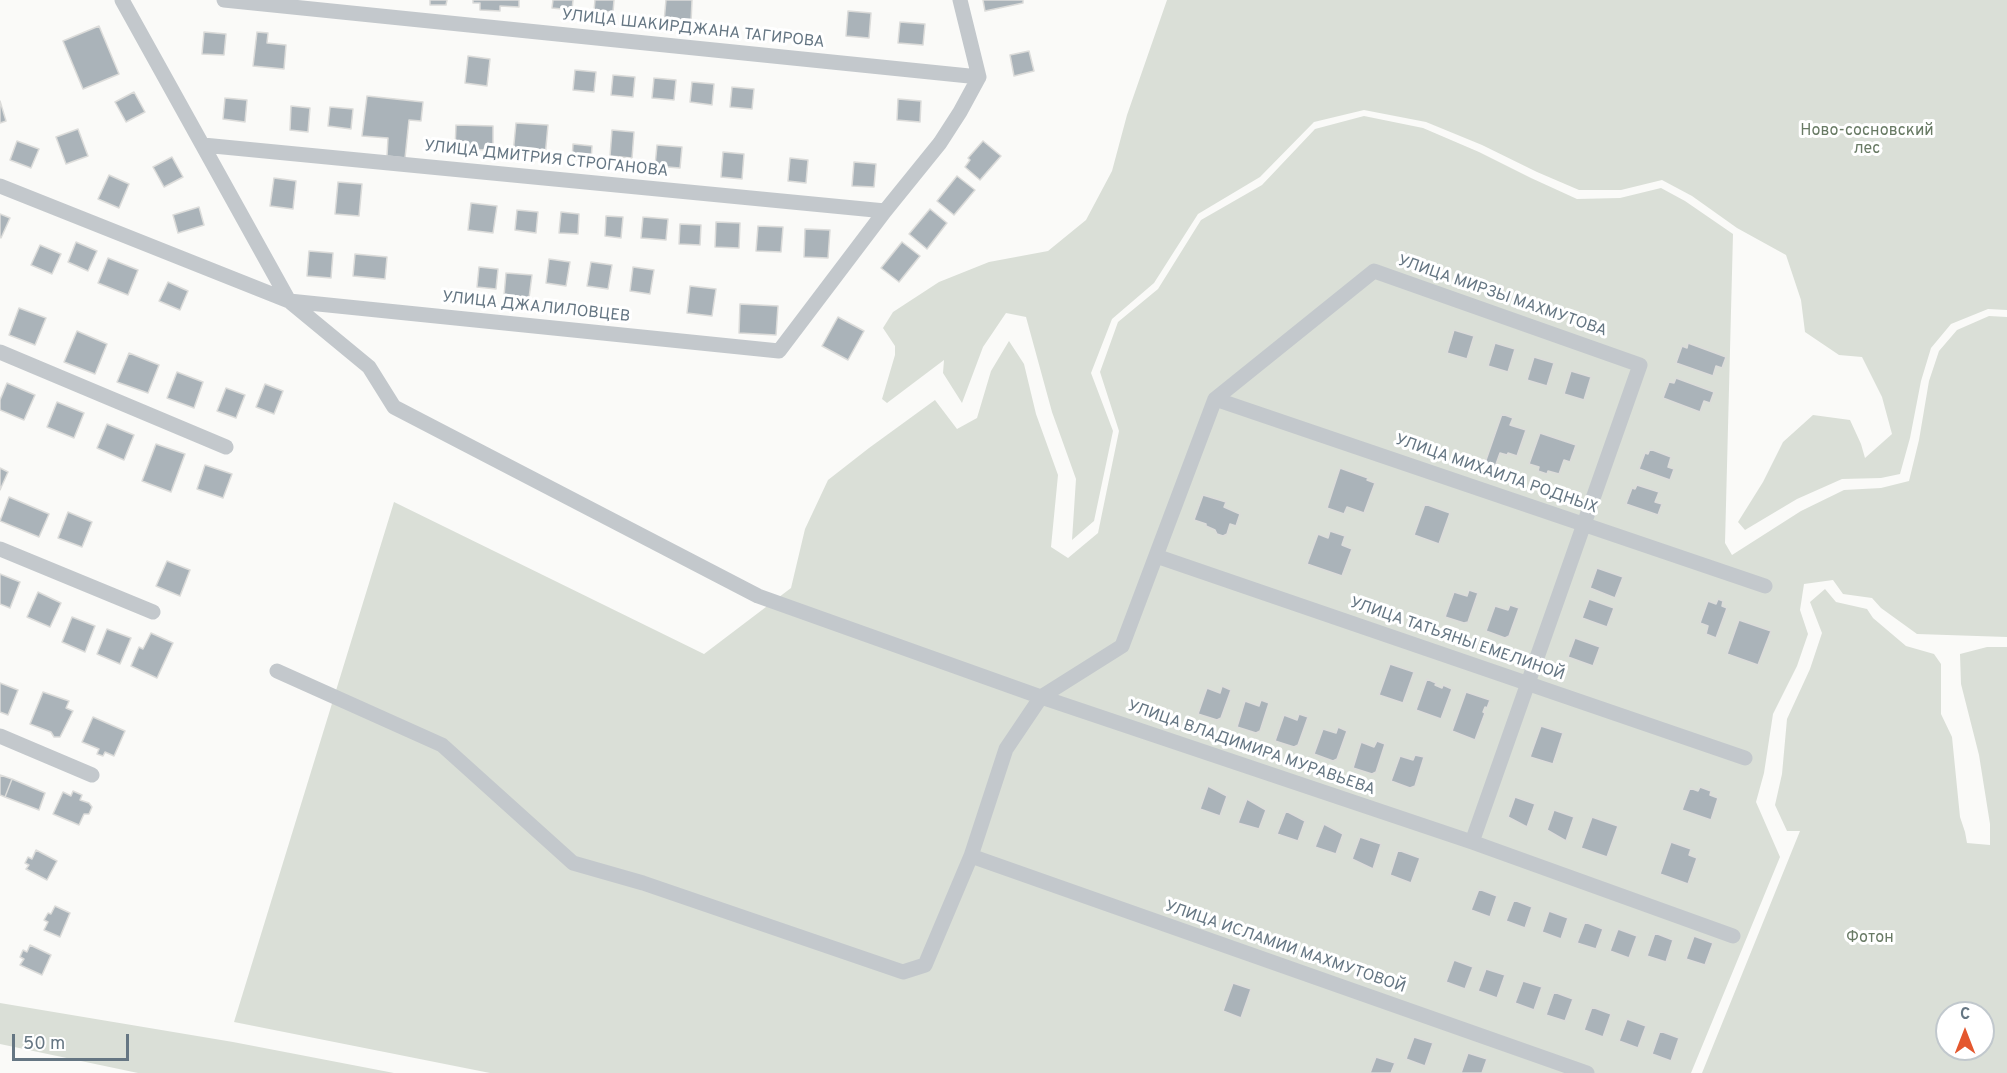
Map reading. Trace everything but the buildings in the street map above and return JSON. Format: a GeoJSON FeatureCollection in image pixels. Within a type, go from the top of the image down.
{"type":"FeatureCollection","features":[{"type":"Feature","properties":{"kind":"street"},"geometry":{"type":"LineString","coordinates":[[122,0],[289,301]]}},
{"type":"Feature","properties":{"kind":"street","name":"УЛИЦА ШАКИРДЖАНА ТАГИРОВА"},"geometry":{"type":"LineString","coordinates":[[224,0],[979,77]]}},
{"type":"Feature","properties":{"kind":"street"},"geometry":{"type":"LineString","coordinates":[[885,211],[940,143],[979,77],[960,0]]}},
{"type":"Feature","properties":{"kind":"street","name":"УЛИЦА ДМИТРИЯ СТРОГАНОВА"},"geometry":{"type":"LineString","coordinates":[[203,145],[885,211]]}},
{"type":"Feature","properties":{"kind":"street"},"geometry":{"type":"LineString","coordinates":[[0,186],[289,301]]}},
{"type":"Feature","properties":{"kind":"street","name":"УЛИЦА ДЖАЛИЛОВЦЕВ"},"geometry":{"type":"LineString","coordinates":[[289,301],[779,351],[885,211]]}},
{"type":"Feature","properties":{"kind":"street","name":"УЛИЦА МИРЗЫ МАХМУТОВА"},"geometry":{"type":"LineString","coordinates":[[1215,399],[1374,272],[1640,365],[1584,525]]}},
{"type":"Feature","properties":{"kind":"street","name":"УЛИЦА ВЛАДИМИРА МУРАВЬЕВА"},"geometry":{"type":"LineString","coordinates":[[289,301],[369,368],[394,407],[758,596],[1041,697],[1472,842],[1733,936]]}},
{"type":"Feature","properties":{"kind":"street"},"geometry":{"type":"LineString","coordinates":[[0,352],[226,447]]}},
{"type":"Feature","properties":{"kind":"street"},"geometry":{"type":"LineString","coordinates":[[277,671],[442,745],[573,863],[643,883],[903,972],[925,965],[971,856],[1006,749],[1041,697],[1122,646],[1215,399]]}},
{"type":"Feature","properties":{"kind":"street","name":"УЛИЦА МИХАИЛА РОДНЫХ"},"geometry":{"type":"LineString","coordinates":[[1215,399],[1765,586]]}},
{"type":"Feature","properties":{"kind":"street"},"geometry":{"type":"LineString","coordinates":[[1472,842],[1584,525]]}},
{"type":"Feature","properties":{"kind":"street"},"geometry":{"type":"LineString","coordinates":[[0,549],[153,612]]}},
{"type":"Feature","properties":{"kind":"street","name":"УЛИЦА ТАТЬЯНЫ ЕМЕЛИНОЙ"},"geometry":{"type":"LineString","coordinates":[[1156,556],[1745,758]]}},
{"type":"Feature","properties":{"kind":"street"},"geometry":{"type":"LineString","coordinates":[[0,736],[92,775]]}},
{"type":"Feature","properties":{"kind":"street","name":"УЛИЦА ИСЛАМИИ МАХМУТОВОЙ"},"geometry":{"type":"LineString","coordinates":[[971,856],[1587,1073]]}},
{"type":"Feature","properties":{"kind":"green space","name":"Ново-сосновский лес"},"geometry":{"type":"Polygon","coordinates":[[[1167,0],[2007,0],[2007,310],[1988,309],[1951,324],[1931,348],[1921,381],[1910,438],[1900,474],[1881,478],[1842,479],[1797,499],[1745,530],[1738,522],[1763,482],[1783,442],[1813,415],[1850,420],[1865,458],[1892,434],[1882,397],[1862,357],[1839,355],[1805,332],[1801,300],[1786,255],[1737,228],[1692,196],[1662,180],[1621,190],[1579,190],[1426,122],[1364,110],[1314,122],[1260,177],[1198,214],[1154,283],[1112,319],[1091,373],[1113,431],[1094,521],[1072,540],[1076,479],[1052,412],[1026,317],[1006,313],[983,347],[962,403],[943,373],[944,360],[887,403],[882,399],[895,355],[895,346],[883,328],[893,312],[939,282],[989,262],[1048,251],[1086,220],[1112,171],[1127,115],[1167,0]]]}},
{"type":"Feature","properties":{"kind":"green space"},"geometry":{"type":"Polygon","coordinates":[[[1364,116],[1423,128],[1577,199],[1620,198],[1661,188],[1685,201],[1733,234],[1725,543],[1732,555],[1801,511],[1844,490],[1881,488],[1909,481],[1929,381],[1939,351],[1957,330],[1989,316],[2007,317],[2007,637],[1917,634],[1881,608],[1872,598],[1843,594],[1833,580],[1804,584],[1800,610],[1808,634],[1797,666],[1773,714],[1764,773],[1756,802],[1780,857],[1691,1073],[490,1073],[234,1022],[394,502],[704,654],[791,588],[805,529],[828,480],[935,400],[957,429],[977,418],[991,371],[1009,341],[1024,364],[1036,414],[1058,475],[1051,547],[1068,558],[1098,533],[1119,431],[1100,372],[1118,322],[1158,289],[1201,220],[1262,185],[1315,129],[1364,116]]]}},
{"type":"Feature","properties":{"kind":"green space","name":"Фотон"},"geometry":{"type":"Polygon","coordinates":[[[1825,589],[1836,602],[1867,609],[1873,618],[1906,646],[1934,654],[1941,664],[1941,714],[1952,737],[1960,817],[1967,843],[1990,845],[1990,824],[1979,755],[1961,684],[1960,654],[1987,647],[2007,647],[2007,1073],[1702,1073],[1800,831],[1787,831],[1775,805],[1782,774],[1787,719],[1810,669],[1822,633],[1810,602],[1825,589]]]}},
{"type":"Feature","properties":{"kind":"green space"},"geometry":{"type":"Polygon","coordinates":[[[0,1003],[233,1042],[394,1073],[138,1073],[0,1044],[0,1003]]]}}]}
